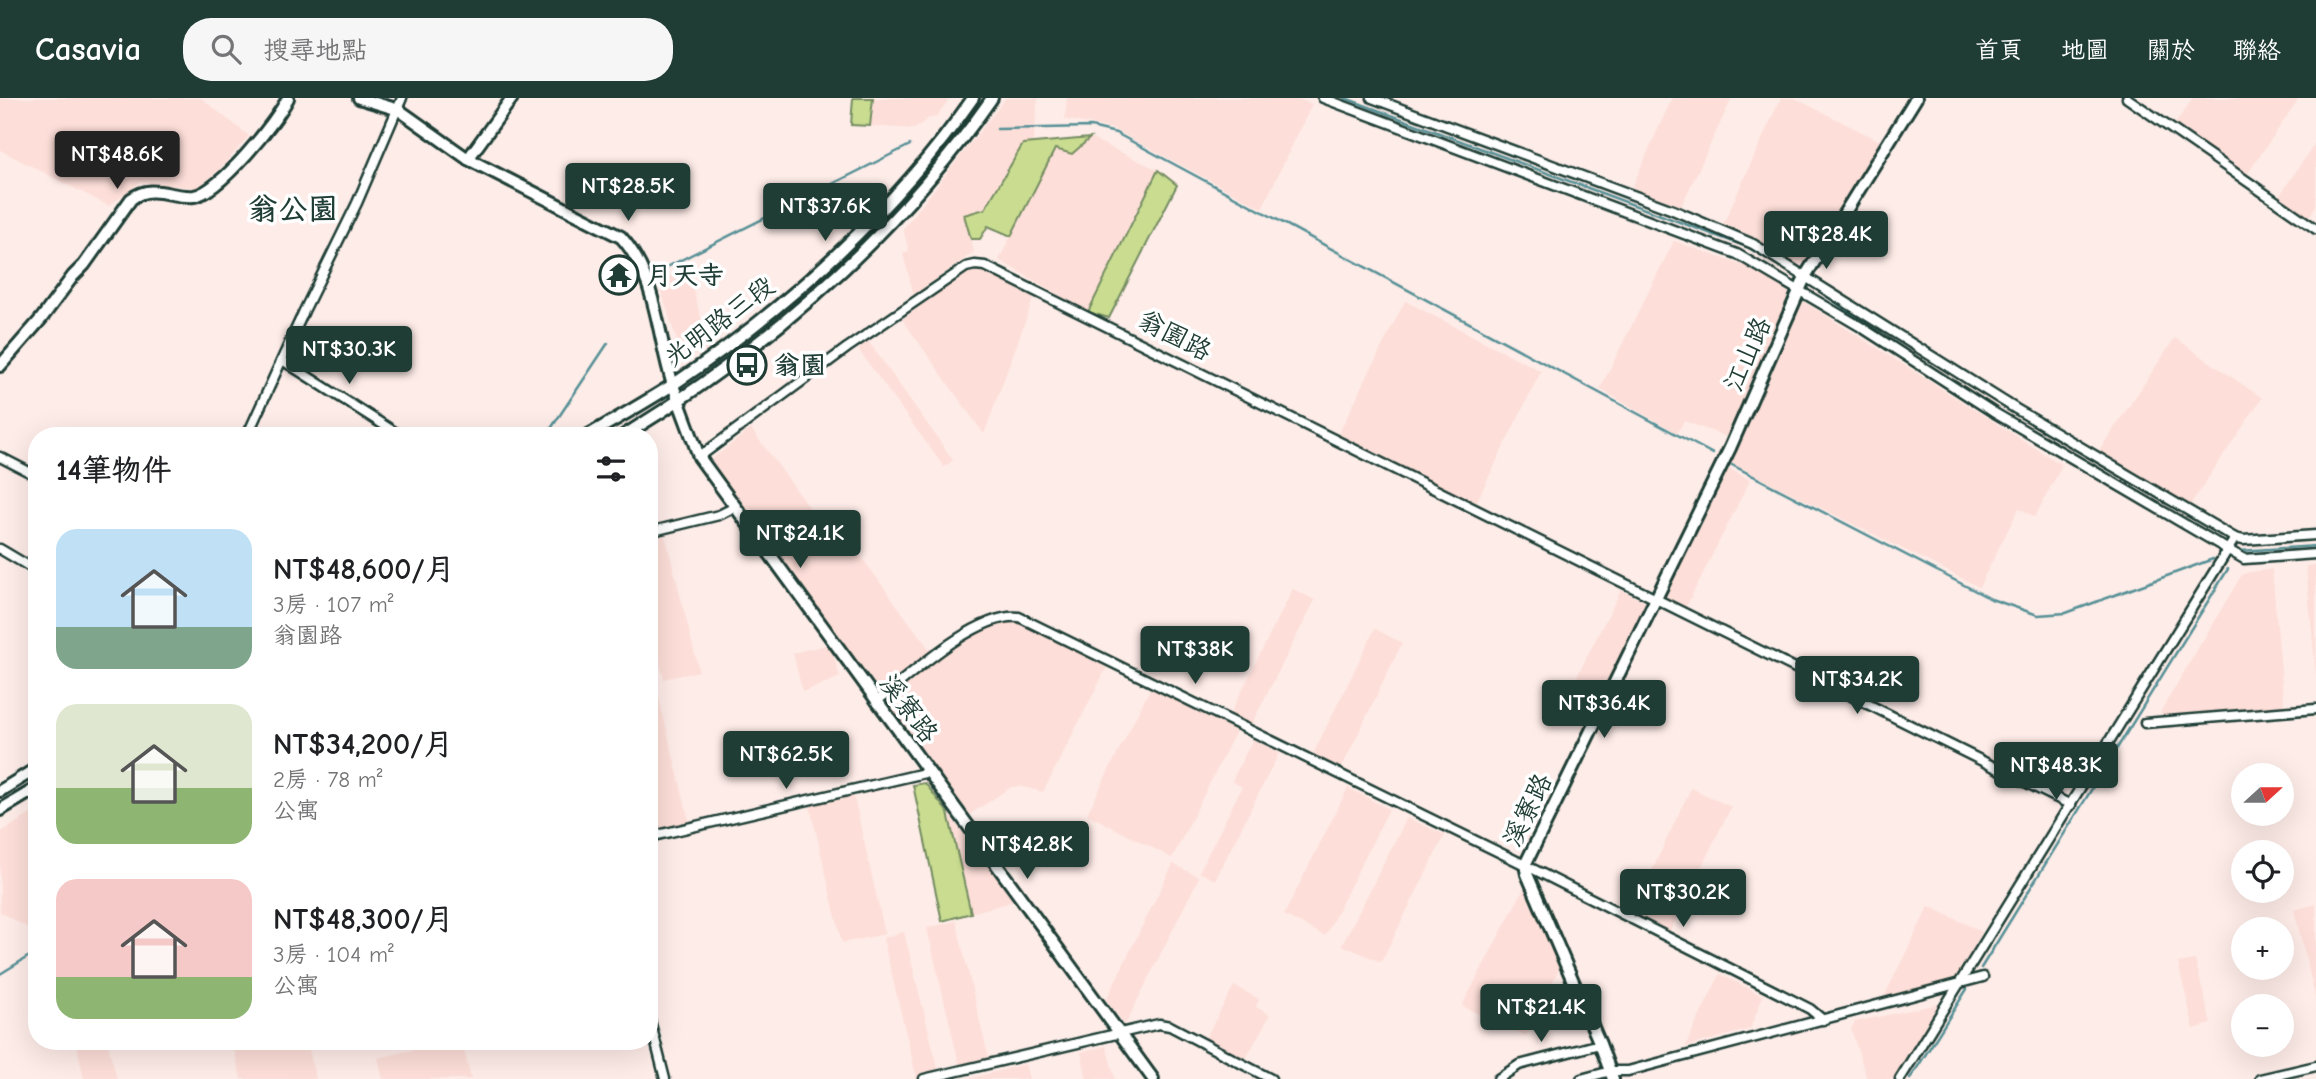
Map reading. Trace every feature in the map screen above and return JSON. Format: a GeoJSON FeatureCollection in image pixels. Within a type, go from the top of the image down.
{"type":"FeatureCollection","features":[{"type":"Feature","properties":{"kind":"street"},"geometry":{"type":"LineString","coordinates":[[0,366],[84,265],[131,199],[151,190],[184,195],[205,193],[217,185],[254,146],[288,98]]}},
{"type":"Feature","properties":{"kind":"street"},"geometry":{"type":"LineString","coordinates":[[359,98],[398,110],[468,159],[621,237],[634,252],[644,272],[673,384]]}},
{"type":"Feature","properties":{"kind":"street"},"geometry":{"type":"LineString","coordinates":[[251,427],[357,203],[402,98]]}},
{"type":"Feature","properties":{"kind":"street"},"geometry":{"type":"LineString","coordinates":[[468,159],[512,98]]}},
{"type":"Feature","properties":{"kind":"street","name":"光明路三段"},"geometry":{"type":"LineString","coordinates":[[602,427],[673,384],[744,334],[820,271],[892,197],[954,126],[973,98]]}},
{"type":"Feature","properties":{"kind":"street","name":"光明路三段"},"geometry":{"type":"LineString","coordinates":[[638,427],[680,401],[757,346],[833,280],[893,220],[967,134],[992,98]]}},
{"type":"Feature","properties":{"kind":"street"},"geometry":{"type":"LineString","coordinates":[[1323,98],[1737,254],[1800,290],[1993,412],[2244,559],[2316,554]]}},
{"type":"Feature","properties":{"kind":"street"},"geometry":{"type":"LineString","coordinates":[[1372,98],[1673,210],[1753,244],[2016,409],[2235,538],[2243,540],[2316,535]]}},
{"type":"Feature","properties":{"kind":"street","name":"江山路"},"geometry":{"type":"LineString","coordinates":[[1656,600],[1730,448],[1806,275],[1916,98]]}},
{"type":"Feature","properties":{"kind":"street"},"geometry":{"type":"LineString","coordinates":[[2126,98],[2316,229]]}},
{"type":"Feature","properties":{"kind":"street","name":"翁園路"},"geometry":{"type":"LineString","coordinates":[[699,457],[847,348],[966,267],[985,266],[2071,805]]}},
{"type":"Feature","properties":{"kind":"street"},"geometry":{"type":"LineString","coordinates":[[282,360],[387,427]]}},
{"type":"Feature","properties":{"kind":"street","name":"溪寮路"},"geometry":{"type":"LineString","coordinates":[[673,384],[699,457],[1153,1079]]}},
{"type":"Feature","properties":{"kind":"street"},"geometry":{"type":"LineString","coordinates":[[0,457],[28,471]]}},
{"type":"Feature","properties":{"kind":"street"},"geometry":{"type":"LineString","coordinates":[[658,530],[719,515],[735,507]]}},
{"type":"Feature","properties":{"kind":"street"},"geometry":{"type":"LineString","coordinates":[[1900,1079],[2235,538]]}},
{"type":"Feature","properties":{"kind":"street"},"geometry":{"type":"LineString","coordinates":[[0,549],[28,566]]}},
{"type":"Feature","properties":{"kind":"street","name":"溪寮路"},"geometry":{"type":"LineString","coordinates":[[1612,1075],[1525,865],[1656,600]]}},
{"type":"Feature","properties":{"kind":"street"},"geometry":{"type":"LineString","coordinates":[[876,702],[945,648],[972,631],[994,619],[1019,617],[1525,865],[1810,1009],[1823,1020]]}},
{"type":"Feature","properties":{"kind":"street"},"geometry":{"type":"LineString","coordinates":[[2145,723],[2316,709]]}},
{"type":"Feature","properties":{"kind":"street"},"geometry":{"type":"LineString","coordinates":[[658,835],[929,772]]}},
{"type":"Feature","properties":{"kind":"street"},"geometry":{"type":"LineString","coordinates":[[0,791],[28,774]]}},
{"type":"Feature","properties":{"kind":"street"},"geometry":{"type":"LineString","coordinates":[[0,810],[28,793]]}},
{"type":"Feature","properties":{"kind":"street"},"geometry":{"type":"LineString","coordinates":[[1581,1079],[1628,1071],[1983,978]]}},
{"type":"Feature","properties":{"kind":"street"},"geometry":{"type":"LineString","coordinates":[[924,1079],[1159,1024],[1170,1026],[1271,1079]]}},
{"type":"Feature","properties":{"kind":"street"},"geometry":{"type":"LineString","coordinates":[[1499,1079],[1518,1065],[1601,1044]]}},
{"type":"Feature","properties":{"kind":"street"},"geometry":{"type":"LineString","coordinates":[[658,1050],[665,1079]]}},
{"type":"Feature","properties":{"kind":"street"},"geometry":{"type":"LineString","coordinates":[[2260,1079],[2316,1066]]}},
{"type":"Feature","properties":{"kind":"shaded area"},"geometry":{"type":"Polygon","coordinates":[[[0,98],[201,98],[249,136],[219,170],[197,188],[140,182],[109,206],[0,150],[0,98]]]}},
{"type":"Feature","properties":{"kind":"shaded area"},"geometry":{"type":"Polygon","coordinates":[[[873,98],[950,98],[936,117],[929,118],[914,129],[870,126],[873,98]]]}},
{"type":"Feature","properties":{"kind":"shaded area"},"geometry":{"type":"Polygon","coordinates":[[[1006,98],[1038,98],[1033,143],[1023,144],[985,209],[965,215],[974,252],[914,295],[903,254],[909,251],[903,229],[1006,98]]]}},
{"type":"Feature","properties":{"kind":"shaded area"},"geometry":{"type":"Polygon","coordinates":[[[1067,98],[1295,98],[1312,104],[1262,208],[1113,129],[1065,119],[1067,98]]]}},
{"type":"Feature","properties":{"kind":"shaded area"},"geometry":{"type":"Polygon","coordinates":[[[1672,98],[1732,98],[1678,213],[1631,190],[1672,98]]]}},
{"type":"Feature","properties":{"kind":"shaded area"},"geometry":{"type":"Polygon","coordinates":[[[1781,98],[1794,98],[1880,141],[1816,253],[1806,263],[1798,266],[1790,266],[1721,229],[1781,98]]]}},
{"type":"Feature","properties":{"kind":"shaded area"},"geometry":{"type":"Polygon","coordinates":[[[2193,98],[2299,98],[2244,179],[2171,130],[2193,98]]]}},
{"type":"Feature","properties":{"kind":"shaded area"},"geometry":{"type":"Polygon","coordinates":[[[1090,138],[1158,170],[1088,312],[999,260],[1055,148],[1072,154],[1090,138]]]}},
{"type":"Feature","properties":{"kind":"shaded area"},"geometry":{"type":"Polygon","coordinates":[[[2316,142],[2316,206],[2306,221],[2276,201],[2316,142]]]}},
{"type":"Feature","properties":{"kind":"shaded area"},"geometry":{"type":"Polygon","coordinates":[[[1674,241],[1747,267],[1792,293],[1730,438],[1684,421],[1677,433],[1600,389],[1674,241]]]}},
{"type":"Feature","properties":{"kind":"shaded area"},"geometry":{"type":"Polygon","coordinates":[[[974,268],[979,268],[1034,297],[984,434],[902,319],[974,268]]]}},
{"type":"Feature","properties":{"kind":"shaded area"},"geometry":{"type":"Polygon","coordinates":[[[688,271],[707,340],[707,349],[683,360],[658,281],[688,271]]]}},
{"type":"Feature","properties":{"kind":"shaded area"},"geometry":{"type":"Polygon","coordinates":[[[1801,300],[2062,465],[2035,517],[2019,508],[1979,587],[1729,462],[1801,300]]]}},
{"type":"Feature","properties":{"kind":"shaded area"},"geometry":{"type":"Polygon","coordinates":[[[1405,301],[1541,371],[1475,505],[1338,435],[1405,301]]]}},
{"type":"Feature","properties":{"kind":"shaded area"},"geometry":{"type":"Polygon","coordinates":[[[2175,338],[2262,398],[2188,508],[2099,451],[2175,338]]]}},
{"type":"Feature","properties":{"kind":"shaded area"},"geometry":{"type":"Polygon","coordinates":[[[868,341],[953,460],[944,467],[858,349],[868,341]]]}},
{"type":"Feature","properties":{"kind":"shaded area"},"geometry":{"type":"Polygon","coordinates":[[[751,429],[838,546],[848,539],[932,653],[881,690],[876,692],[712,465],[712,459],[751,429]]]}},
{"type":"Feature","properties":{"kind":"shaded area"},"geometry":{"type":"Polygon","coordinates":[[[1726,467],[1750,480],[1685,609],[1661,597],[1726,467]]]}},
{"type":"Feature","properties":{"kind":"shaded area"},"geometry":{"type":"Polygon","coordinates":[[[665,535],[699,671],[664,679],[658,656],[658,537],[665,535]]]}},
{"type":"Feature","properties":{"kind":"shaded area"},"geometry":{"type":"Polygon","coordinates":[[[2316,565],[2316,675],[2306,566],[2316,565]]]}},
{"type":"Feature","properties":{"kind":"shaded area"},"geometry":{"type":"Polygon","coordinates":[[[2272,569],[2284,706],[2161,718],[2161,711],[2241,576],[2272,569]]]}},
{"type":"Feature","properties":{"kind":"shaded area"},"geometry":{"type":"Polygon","coordinates":[[[1293,589],[1315,600],[1249,729],[1228,718],[1293,589]]]}},
{"type":"Feature","properties":{"kind":"shaded area"},"geometry":{"type":"Polygon","coordinates":[[[1621,590],[1649,604],[1588,724],[1560,710],[1621,590]]]}},
{"type":"Feature","properties":{"kind":"shaded area"},"geometry":{"type":"Polygon","coordinates":[[[1011,617],[1108,665],[1043,792],[1019,786],[1011,787],[966,817],[885,704],[885,700],[887,695],[992,620],[1011,617]]]}},
{"type":"Feature","properties":{"kind":"shaded area"},"geometry":{"type":"Polygon","coordinates":[[[1375,629],[1402,643],[1341,769],[1310,760],[1375,629]]]}},
{"type":"Feature","properties":{"kind":"shaded area"},"geometry":{"type":"Polygon","coordinates":[[[826,645],[833,654],[840,677],[802,690],[793,653],[826,645]]]}},
{"type":"Feature","properties":{"kind":"shaded area"},"geometry":{"type":"Polygon","coordinates":[[[1151,687],[1236,731],[1172,858],[1087,814],[1151,687]]]}},
{"type":"Feature","properties":{"kind":"shaded area"},"geometry":{"type":"Polygon","coordinates":[[[658,694],[690,824],[658,832],[658,694]]]}},
{"type":"Feature","properties":{"kind":"shaded area"},"geometry":{"type":"Polygon","coordinates":[[[1253,739],[1279,753],[1215,880],[1199,872],[1242,787],[1232,781],[1253,739]]]}},
{"type":"Feature","properties":{"kind":"shaded area"},"geometry":{"type":"Polygon","coordinates":[[[1348,788],[1389,809],[1325,936],[1284,915],[1348,788]]]}},
{"type":"Feature","properties":{"kind":"shaded area"},"geometry":{"type":"Polygon","coordinates":[[[1691,788],[1731,807],[1669,933],[1631,915],[1691,788]]]}},
{"type":"Feature","properties":{"kind":"shaded area"},"geometry":{"type":"Polygon","coordinates":[[[853,793],[885,934],[842,943],[809,802],[853,793]]]}},
{"type":"Feature","properties":{"kind":"shaded area"},"geometry":{"type":"Polygon","coordinates":[[[948,813],[1012,897],[1011,902],[971,913],[948,813]]]}},
{"type":"Feature","properties":{"kind":"shaded area"},"geometry":{"type":"Polygon","coordinates":[[[28,816],[28,928],[0,912],[0,833],[28,816]]]}},
{"type":"Feature","properties":{"kind":"shaded area"},"geometry":{"type":"Polygon","coordinates":[[[1407,818],[1445,835],[1381,962],[1342,945],[1407,818]]]}},
{"type":"Feature","properties":{"kind":"shaded area"},"geometry":{"type":"Polygon","coordinates":[[[1173,864],[1199,877],[1125,1025],[1106,1000],[1173,864]]]}},
{"type":"Feature","properties":{"kind":"shaded area"},"geometry":{"type":"Polygon","coordinates":[[[1526,885],[1560,967],[1526,1036],[1462,1006],[1526,885]]]}},
{"type":"Feature","properties":{"kind":"shaded area"},"geometry":{"type":"Polygon","coordinates":[[[2316,904],[2316,1000],[2294,910],[2316,904]]]}},
{"type":"Feature","properties":{"kind":"shaded area"},"geometry":{"type":"Polygon","coordinates":[[[1929,906],[1982,932],[1956,981],[1884,997],[1929,906]]]}},
{"type":"Feature","properties":{"kind":"shaded area"},"geometry":{"type":"Polygon","coordinates":[[[956,921],[989,1060],[960,1067],[927,928],[956,921]]]}},
{"type":"Feature","properties":{"kind":"shaded area"},"geometry":{"type":"Polygon","coordinates":[[[904,932],[939,1073],[917,1079],[883,938],[904,932]]]}},
{"type":"Feature","properties":{"kind":"shaded area"},"geometry":{"type":"Polygon","coordinates":[[[2195,960],[2211,1024],[2194,1029],[2178,963],[2195,960]]]}},
{"type":"Feature","properties":{"kind":"shaded area"},"geometry":{"type":"Polygon","coordinates":[[[1720,974],[1763,996],[1750,1029],[1685,1047],[1720,974]]]}},
{"type":"Feature","properties":{"kind":"shaded area"},"geometry":{"type":"Polygon","coordinates":[[[1234,986],[1259,999],[1256,1007],[1270,1015],[1245,1060],[1205,1039],[1234,986]]]}},
{"type":"Feature","properties":{"kind":"shaded area"},"geometry":{"type":"Polygon","coordinates":[[[1943,1003],[1896,1079],[1867,1079],[1851,1029],[1855,1022],[1943,1003]]]}},
{"type":"Feature","properties":{"kind":"shaded area"},"geometry":{"type":"Polygon","coordinates":[[[1106,1046],[1115,1079],[1087,1079],[1081,1052],[1106,1046]]]}},
{"type":"Feature","properties":{"kind":"shaded area"},"geometry":{"type":"Polygon","coordinates":[[[78,1050],[109,1050],[117,1079],[84,1079],[78,1050]]]}},
{"type":"Feature","properties":{"kind":"shaded area"},"geometry":{"type":"Polygon","coordinates":[[[234,1050],[309,1050],[316,1079],[241,1079],[234,1050]]]}},
{"type":"Feature","properties":{"kind":"shaded area"},"geometry":{"type":"Polygon","coordinates":[[[412,1050],[464,1050],[471,1079],[383,1079],[378,1058],[412,1050]]]}},
{"type":"Feature","properties":{"kind":"shaded area"},"geometry":{"type":"Polygon","coordinates":[[[1025,1064],[1029,1079],[968,1079],[1025,1064]]]}},
{"type":"Feature","properties":{"kind":"green space"},"geometry":{"type":"Polygon","coordinates":[[[853,98],[873,98],[870,126],[851,125],[853,98]]]}},
{"type":"Feature","properties":{"kind":"green space"},"geometry":{"type":"Polygon","coordinates":[[[1090,138],[1072,154],[1055,149],[1011,236],[988,226],[980,239],[971,239],[964,215],[985,209],[1023,144],[1090,138]]]}},
{"type":"Feature","properties":{"kind":"green space"},"geometry":{"type":"Polygon","coordinates":[[[1158,170],[1177,185],[1109,318],[1088,312],[1158,170]]]}},
{"type":"Feature","properties":{"kind":"green space"},"geometry":{"type":"Polygon","coordinates":[[[925,783],[948,813],[971,913],[942,921],[913,785],[925,783]]]}},
{"type":"Feature","properties":{"kind":"waterway"},"geometry":{"type":"LineString","coordinates":[[1345,98],[1747,247],[1795,275]]}},
{"type":"Feature","properties":{"kind":"waterway"},"geometry":{"type":"LineString","coordinates":[[997,129],[1091,127],[1116,133],[1713,454]]}},
{"type":"Feature","properties":{"kind":"waterway"},"geometry":{"type":"LineString","coordinates":[[661,270],[910,145]]}},
{"type":"Feature","properties":{"kind":"waterway"},"geometry":{"type":"LineString","coordinates":[[1810,285],[1931,368]]}},
{"type":"Feature","properties":{"kind":"waterway"},"geometry":{"type":"LineString","coordinates":[[552,427],[608,343]]}},
{"type":"Feature","properties":{"kind":"waterway"},"geometry":{"type":"LineString","coordinates":[[1732,465],[1991,599],[2038,615],[2066,613],[2213,559]]}},
{"type":"Feature","properties":{"kind":"waterway"},"geometry":{"type":"LineString","coordinates":[[2120,482],[2221,540]]}},
{"type":"Feature","properties":{"kind":"waterway"},"geometry":{"type":"LineString","coordinates":[[2239,551],[2316,546]]}},
{"type":"Feature","properties":{"kind":"waterway"},"geometry":{"type":"LineString","coordinates":[[1981,968],[2228,569]]}},
{"type":"Feature","properties":{"kind":"waterway"},"geometry":{"type":"LineString","coordinates":[[0,974],[28,957]]}},
{"type":"Feature","properties":{"kind":"waterway"},"geometry":{"type":"LineString","coordinates":[[1910,1079],[1967,989]]}},
{"type":"Feature","properties":{"kind":"place","name":"月天寺"},"geometry":{"type":"Point","coordinates":[619,275]}},
{"type":"Feature","properties":{"kind":"place","name":"翁園"},"geometry":{"type":"Point","coordinates":[747,365]}},
{"type":"Feature","properties":{"kind":"district","name":"翁公園"},"geometry":{"type":"Point","coordinates":[293,209]}}]}
